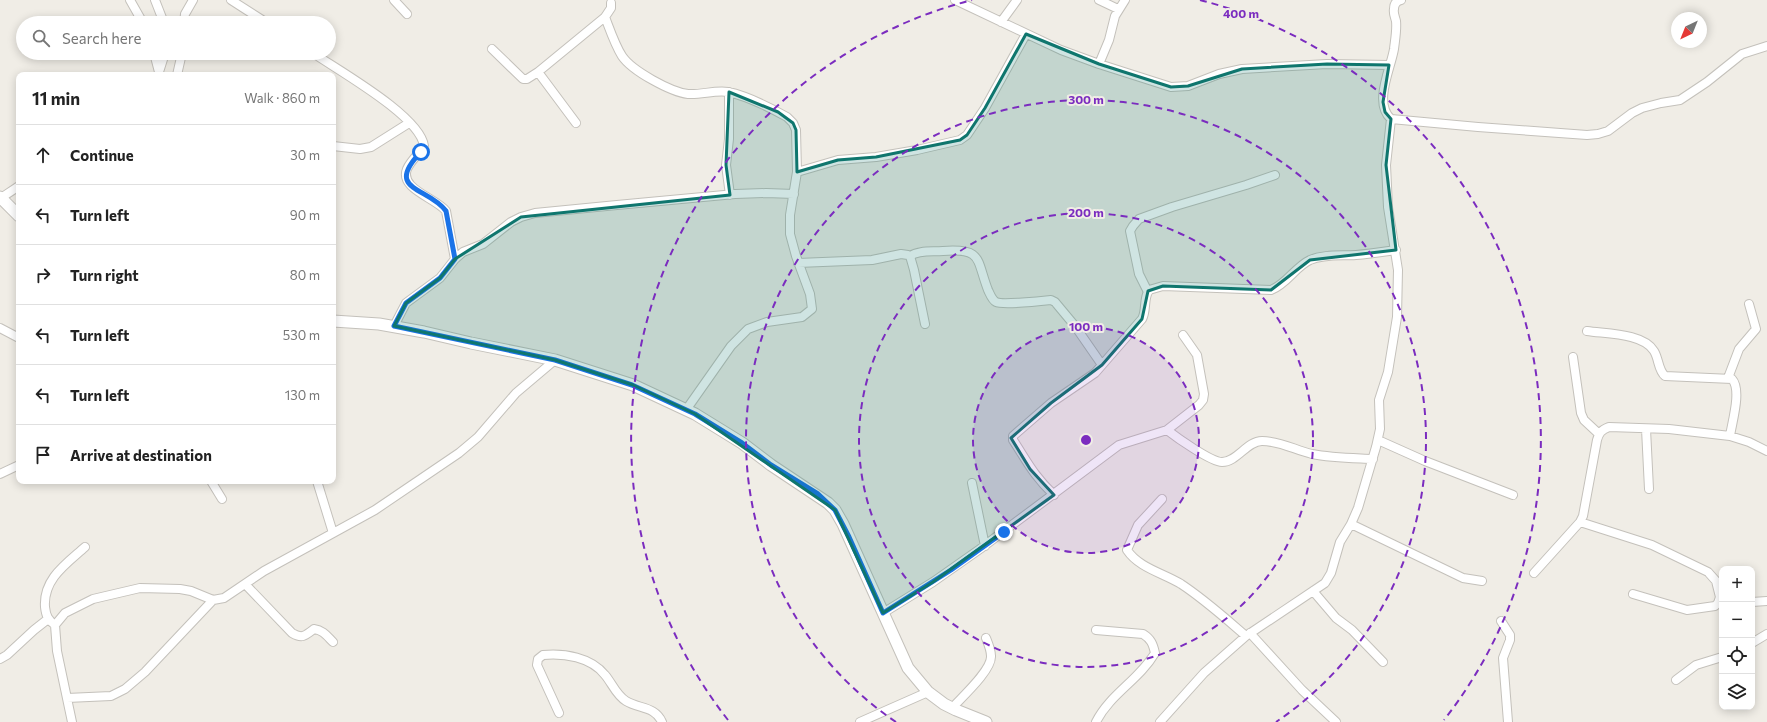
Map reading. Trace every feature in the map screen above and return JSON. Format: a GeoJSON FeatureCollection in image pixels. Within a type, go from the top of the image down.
{"type":"FeatureCollection","features":[{"type":"Feature","properties":{"kind":"street"},"geometry":{"type":"LineString","coordinates":[[130,0],[139,16]]}},
{"type":"Feature","properties":{"kind":"street"},"geometry":{"type":"LineString","coordinates":[[155,0],[161,16]]}},
{"type":"Feature","properties":{"kind":"street"},"geometry":{"type":"LineString","coordinates":[[185,16],[193,0]]}},
{"type":"Feature","properties":{"kind":"street"},"geometry":{"type":"LineString","coordinates":[[231,0],[256,16]]}},
{"type":"Feature","properties":{"kind":"street"},"geometry":{"type":"LineString","coordinates":[[394,0],[407,14]]}},
{"type":"Feature","properties":{"kind":"street"},"geometry":{"type":"LineString","coordinates":[[955,0],[1061,50],[1171,87],[1188,86],[1219,74],[1242,69],[1327,64],[1389,66]]}},
{"type":"Feature","properties":{"kind":"street"},"geometry":{"type":"LineString","coordinates":[[1001,22],[1016,0]]}},
{"type":"Feature","properties":{"kind":"street"},"geometry":{"type":"LineString","coordinates":[[1099,0],[1118,9]]}},
{"type":"Feature","properties":{"kind":"street"},"geometry":{"type":"LineString","coordinates":[[1099,64],[1118,9],[1125,0]]}},
{"type":"Feature","properties":{"kind":"street"},"geometry":{"type":"LineString","coordinates":[[1400,0],[1395,4],[1394,8],[1396,33],[1383,102],[1385,112],[1391,119],[1580,135],[1598,134],[1608,131],[1632,113],[1642,108],[1680,100],[1708,82],[1742,54],[1767,46]]}},
{"type":"Feature","properties":{"kind":"street"},"geometry":{"type":"LineString","coordinates":[[492,49],[523,79],[527,79],[538,72],[605,17],[611,8],[610,1]]}},
{"type":"Feature","properties":{"kind":"street"},"geometry":{"type":"LineString","coordinates":[[605,17],[623,57],[639,72],[676,91],[688,94],[729,92],[753,100],[787,117],[796,130],[797,172],[790,215],[790,234],[798,263],[810,294],[812,309],[802,317],[767,322],[748,329],[731,346],[686,410]]}},
{"type":"Feature","properties":{"kind":"street"},"geometry":{"type":"LineString","coordinates":[[797,172],[838,160],[876,157],[917,150],[960,140],[968,135],[985,108],[1026,34]]}},
{"type":"Feature","properties":{"kind":"street"},"geometry":{"type":"LineString","coordinates":[[156,60],[159,72]]}},
{"type":"Feature","properties":{"kind":"street"},"geometry":{"type":"LineString","coordinates":[[160,72],[163,60]]}},
{"type":"Feature","properties":{"kind":"street"},"geometry":{"type":"LineString","coordinates":[[178,72],[180,60]]}},
{"type":"Feature","properties":{"kind":"street"},"geometry":{"type":"LineString","coordinates":[[324,60],[381,97],[421,136],[424,146],[407,169],[406,178],[412,187],[441,205],[446,211],[455,259]]}},
{"type":"Feature","properties":{"kind":"street"},"geometry":{"type":"LineString","coordinates":[[538,72],[576,123]]}},
{"type":"Feature","properties":{"kind":"street"},"geometry":{"type":"LineString","coordinates":[[729,92],[729,139],[726,165],[730,195]]}},
{"type":"Feature","properties":{"kind":"street"},"geometry":{"type":"LineString","coordinates":[[1160,722],[1204,673],[1248,634],[1313,591],[1329,578],[1340,542],[1351,524],[1358,508],[1378,440],[1380,419],[1379,400],[1388,372],[1397,317],[1398,270],[1388,207],[1386,165],[1391,119]]}},
{"type":"Feature","properties":{"kind":"street"},"geometry":{"type":"LineString","coordinates":[[336,146],[360,149],[371,147],[409,123]]}},
{"type":"Feature","properties":{"kind":"street"},"geometry":{"type":"LineString","coordinates":[[1054,495],[1041,483],[1030,469],[1013,440],[1013,436],[1051,403],[1095,373],[1142,319],[1148,292],[1139,274],[1130,231],[1132,226],[1139,219],[1172,207],[1246,186],[1275,175]]}},
{"type":"Feature","properties":{"kind":"street"},"geometry":{"type":"LineString","coordinates":[[16,188],[0,197],[16,213]]}},
{"type":"Feature","properties":{"kind":"street"},"geometry":{"type":"LineString","coordinates":[[394,326],[406,303],[440,278],[455,259],[463,252],[483,244],[511,222],[528,215],[730,195],[766,193],[794,194]]}},
{"type":"Feature","properties":{"kind":"street"},"geometry":{"type":"LineString","coordinates":[[798,263],[872,260],[902,254],[910,256],[920,252],[958,250],[970,252],[975,255],[979,262],[985,282],[993,300],[1001,304],[1051,300],[1055,302],[1075,326],[1102,365]]}},
{"type":"Feature","properties":{"kind":"street"},"geometry":{"type":"LineString","coordinates":[[1148,292],[1153,288],[1163,286],[1271,290],[1284,281],[1301,265],[1310,260],[1320,257],[1357,255],[1396,250]]}},
{"type":"Feature","properties":{"kind":"street"},"geometry":{"type":"LineString","coordinates":[[910,256],[924,324]]}},
{"type":"Feature","properties":{"kind":"street"},"geometry":{"type":"LineString","coordinates":[[1728,378],[1739,349],[1756,329],[1749,304]]}},
{"type":"Feature","properties":{"kind":"street"},"geometry":{"type":"LineString","coordinates":[[336,321],[394,326],[555,360],[632,385],[686,410],[742,443],[771,465],[818,494],[835,510],[846,530],[908,668],[928,692],[952,708],[986,722]]}},
{"type":"Feature","properties":{"kind":"street"},"geometry":{"type":"LineString","coordinates":[[0,328],[16,336]]}},
{"type":"Feature","properties":{"kind":"street"},"geometry":{"type":"LineString","coordinates":[[1586,332],[1642,340],[1655,352],[1661,371],[1665,376],[1728,378],[1735,383],[1736,397],[1730,436]]}},
{"type":"Feature","properties":{"kind":"street"},"geometry":{"type":"LineString","coordinates":[[883,613],[945,574],[1054,495],[1119,445],[1166,430],[1192,412],[1203,400],[1203,386],[1197,355],[1183,335]]}},
{"type":"Feature","properties":{"kind":"street"},"geometry":{"type":"LineString","coordinates":[[1573,357],[1581,413],[1584,420],[1599,434]]}},
{"type":"Feature","properties":{"kind":"street"},"geometry":{"type":"LineString","coordinates":[[72,722],[57,651],[55,625],[59,618],[65,613],[93,599],[140,588],[180,589],[191,591],[213,600],[224,598],[295,553],[399,495],[459,453],[478,437],[516,393],[555,360]]}},
{"type":"Feature","properties":{"kind":"street"},"geometry":{"type":"LineString","coordinates":[[1534,573],[1580,522],[1583,516],[1599,434],[1602,429],[1609,427],[1668,429],[1730,436],[1749,442],[1767,451]]}},
{"type":"Feature","properties":{"kind":"street"},"geometry":{"type":"LineString","coordinates":[[1646,428],[1649,489]]}},
{"type":"Feature","properties":{"kind":"street"},"geometry":{"type":"LineString","coordinates":[[1166,430],[1212,459],[1222,462],[1230,459],[1260,441],[1277,442],[1310,453],[1329,457],[1373,458]]}},
{"type":"Feature","properties":{"kind":"street"},"geometry":{"type":"LineString","coordinates":[[1378,440],[1425,462],[1513,495]]}},
{"type":"Feature","properties":{"kind":"street"},"geometry":{"type":"LineString","coordinates":[[0,474],[16,466]]}},
{"type":"Feature","properties":{"kind":"street"},"geometry":{"type":"LineString","coordinates":[[972,483],[984,546]]}},
{"type":"Feature","properties":{"kind":"street"},"geometry":{"type":"LineString","coordinates":[[213,484],[222,498]]}},
{"type":"Feature","properties":{"kind":"street"},"geometry":{"type":"LineString","coordinates":[[318,484],[333,533]]}},
{"type":"Feature","properties":{"kind":"street"},"geometry":{"type":"LineString","coordinates":[[1162,499],[1138,525],[1127,550],[1130,555],[1147,568],[1180,583],[1248,634],[1302,690],[1336,722]]}},
{"type":"Feature","properties":{"kind":"street"},"geometry":{"type":"LineString","coordinates":[[1580,522],[1652,545],[1708,572],[1716,581],[1720,597],[1715,606],[1701,609],[1681,610],[1633,594]]}},
{"type":"Feature","properties":{"kind":"street"},"geometry":{"type":"LineString","coordinates":[[1351,524],[1463,578],[1482,581]]}},
{"type":"Feature","properties":{"kind":"street"},"geometry":{"type":"LineString","coordinates":[[55,625],[48,619],[45,602],[48,586],[52,579],[66,564],[85,547]]}},
{"type":"Feature","properties":{"kind":"street"},"geometry":{"type":"LineString","coordinates":[[245,584],[292,633],[298,637],[304,637],[314,629],[325,633],[333,642]]}},
{"type":"Feature","properties":{"kind":"street"},"geometry":{"type":"LineString","coordinates":[[1313,591],[1336,618],[1357,635],[1383,662]]}},
{"type":"Feature","properties":{"kind":"street"},"geometry":{"type":"LineString","coordinates":[[67,698],[111,696],[125,690],[145,672],[213,600]]}},
{"type":"Feature","properties":{"kind":"street"},"geometry":{"type":"LineString","coordinates":[[1755,602],[1767,601]]}},
{"type":"Feature","properties":{"kind":"street"},"geometry":{"type":"LineString","coordinates":[[1715,606],[1719,609]]}},
{"type":"Feature","properties":{"kind":"street"},"geometry":{"type":"LineString","coordinates":[[0,659],[48,619]]}},
{"type":"Feature","properties":{"kind":"street"},"geometry":{"type":"LineString","coordinates":[[1501,621],[1510,635],[1510,640],[1503,658],[1508,722]]}},
{"type":"Feature","properties":{"kind":"street"},"geometry":{"type":"LineString","coordinates":[[1096,630],[1143,634],[1149,638],[1155,653],[1146,667],[1106,705],[1096,722]]}},
{"type":"Feature","properties":{"kind":"street"},"geometry":{"type":"LineString","coordinates":[[1755,640],[1767,634]]}},
{"type":"Feature","properties":{"kind":"street"},"geometry":{"type":"LineString","coordinates":[[952,708],[986,671],[990,663],[991,656],[986,638]]}},
{"type":"Feature","properties":{"kind":"street"},"geometry":{"type":"LineString","coordinates":[[559,713],[537,665],[538,659],[542,655],[577,658],[594,664],[604,674],[619,695],[626,701],[655,712],[662,722]]}},
{"type":"Feature","properties":{"kind":"street"},"geometry":{"type":"LineString","coordinates":[[1676,680],[1696,665],[1719,658]]}},
{"type":"Feature","properties":{"kind":"street"},"geometry":{"type":"LineString","coordinates":[[860,722],[928,692]]}},
{"type":"Feature","properties":{"kind":"highlighted area"},"geometry":{"type":"Polygon","coordinates":[[[1026,34],[1099,64],[1171,87],[1188,86],[1242,69],[1327,64],[1389,65],[1383,102],[1385,112],[1391,119],[1386,165],[1396,250],[1310,260],[1271,290],[1163,286],[1148,291],[1142,319],[1102,365],[1051,403],[1011,438],[1030,469],[1054,495],[933,582],[883,613],[835,510],[695,414],[633,385],[555,360],[394,326],[406,303],[440,278],[455,259],[521,217],[730,195],[726,165],[729,92],[778,112],[793,123],[796,130],[797,172],[838,160],[876,157],[960,140],[967,135],[985,108],[1026,34]]]}},
{"type":"Feature","properties":{"kind":"route"},"geometry":{"type":"LineString","coordinates":[[421,152],[407,169],[406,178],[415,190],[441,205],[446,211],[455,259],[440,278],[406,303],[400,311],[394,326],[555,360],[632,385],[672,402],[695,414],[742,443],[771,465],[818,494],[835,510],[843,524],[883,613],[951,570],[1004,532]]}}]}
